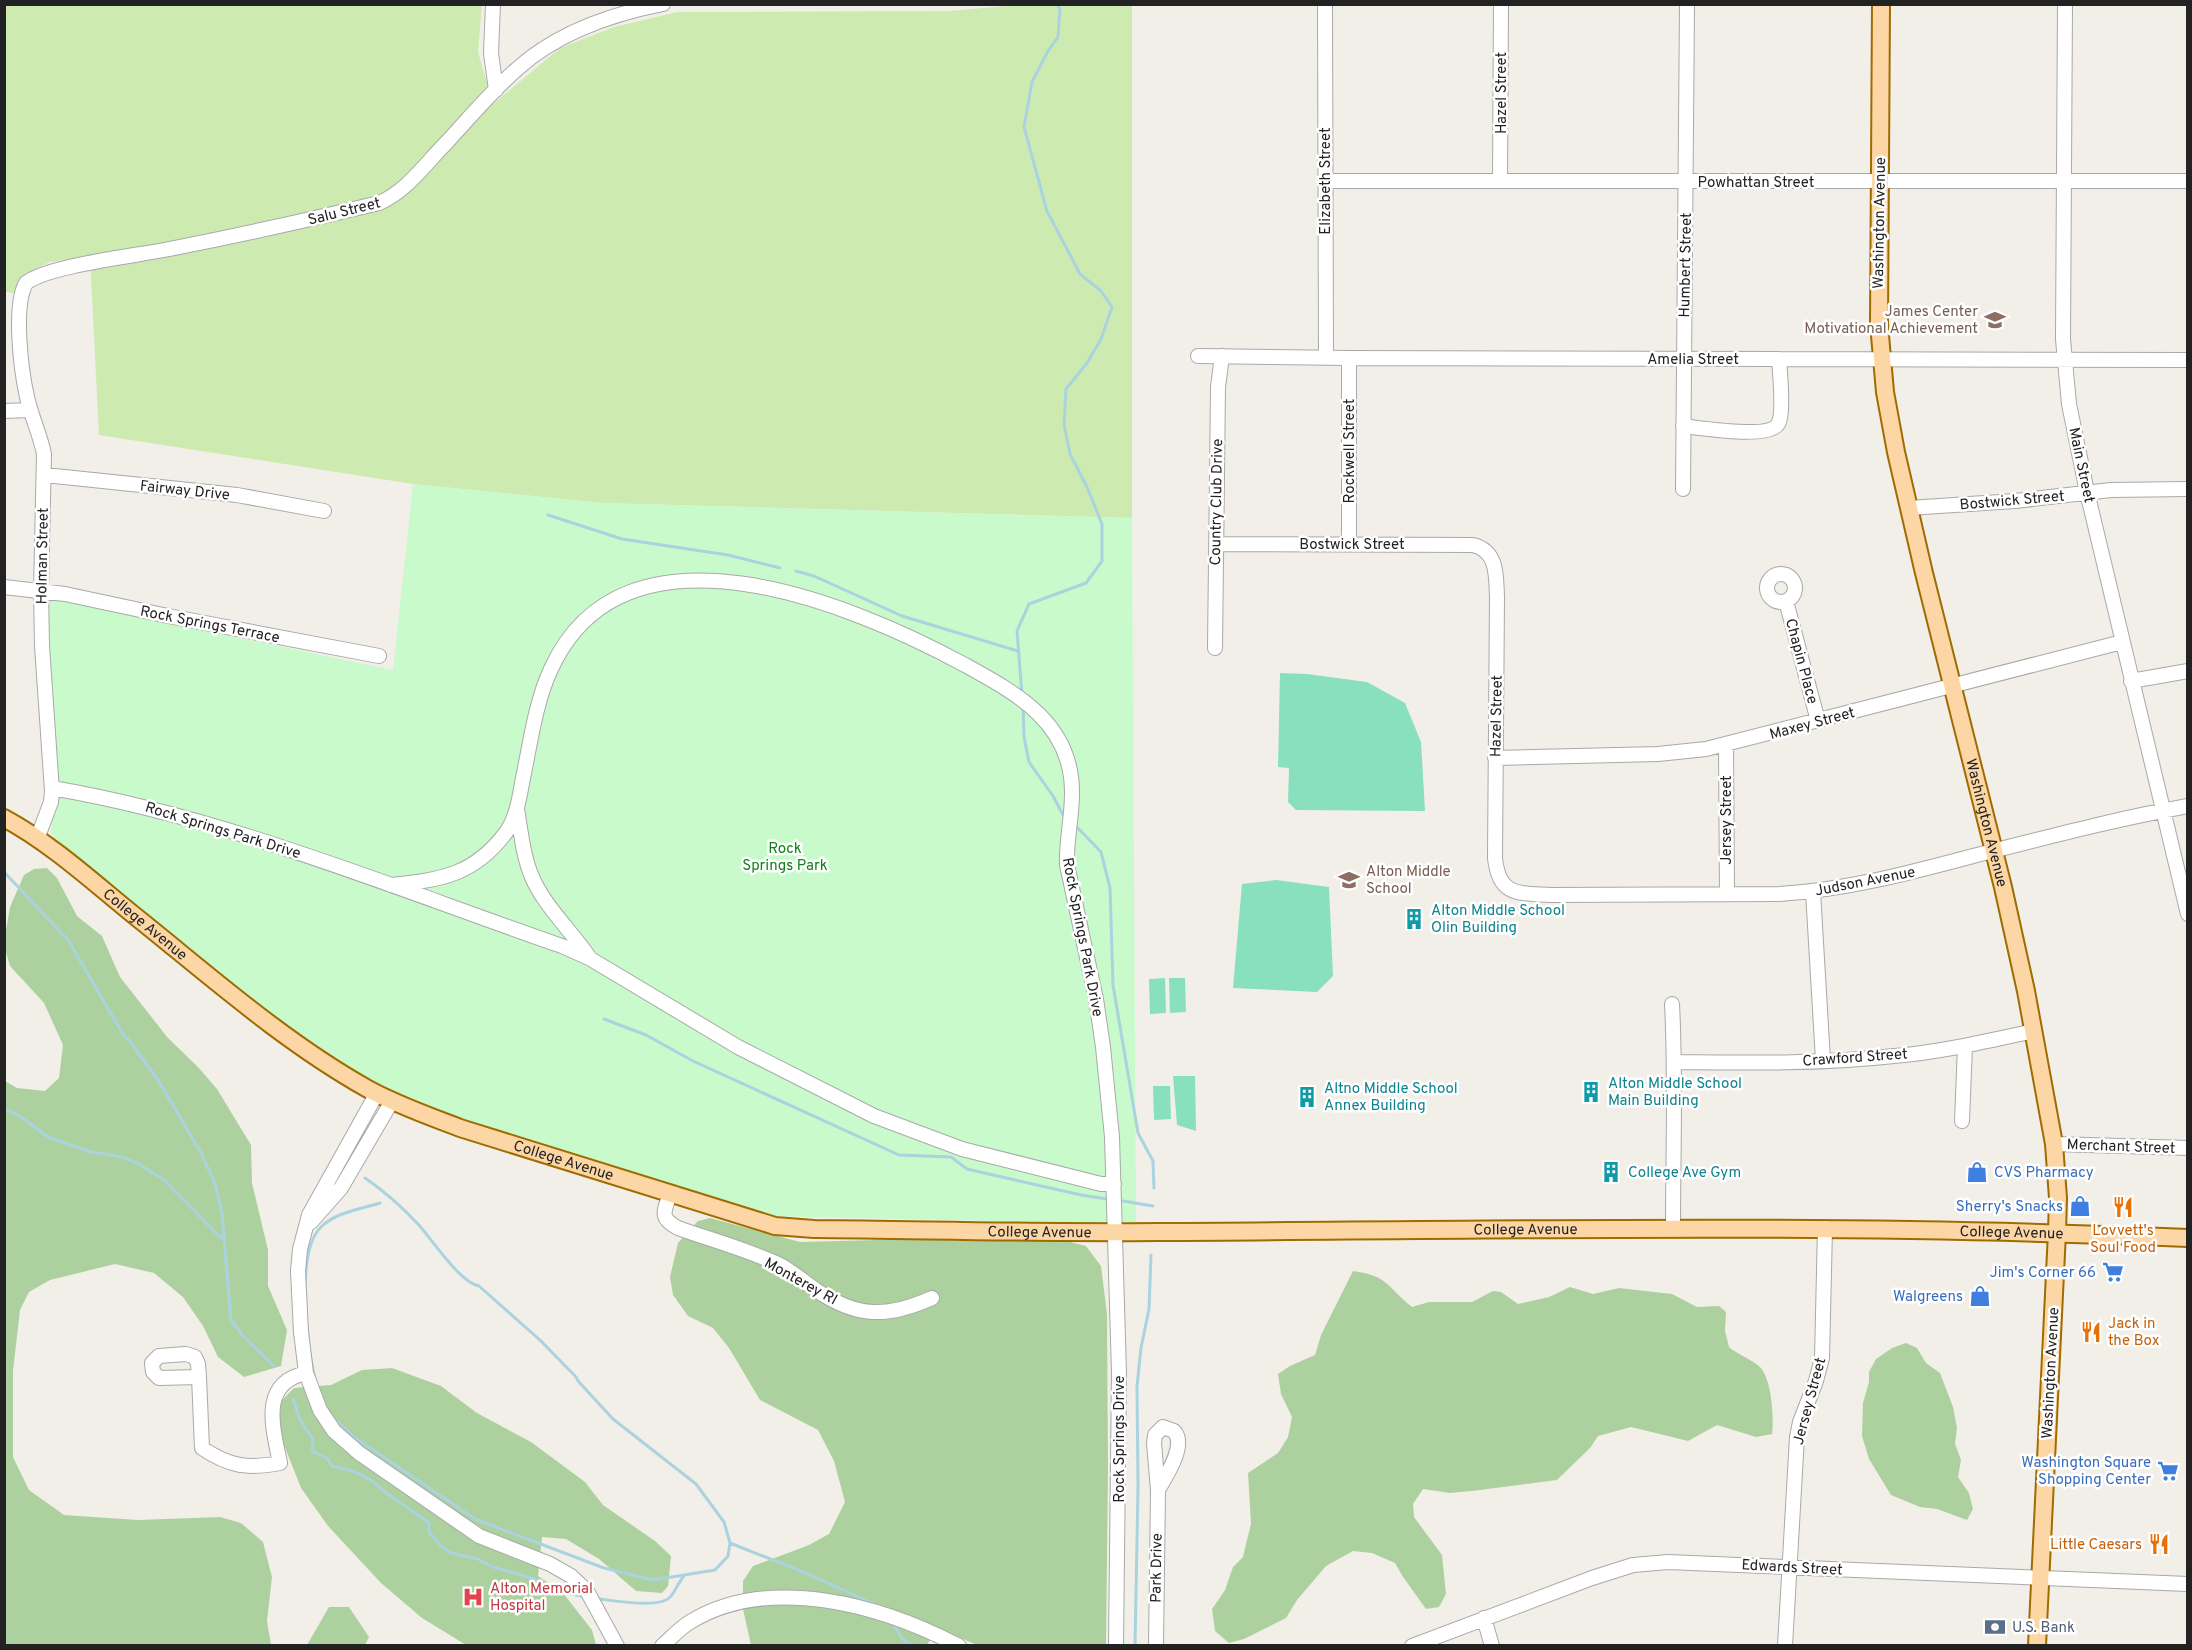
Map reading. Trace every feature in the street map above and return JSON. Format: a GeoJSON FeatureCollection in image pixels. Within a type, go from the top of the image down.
{"type":"FeatureCollection","features":[{"type":"Feature","properties":{"kind":"main road","name":"Washington Avenue"},"geometry":{"type":"LineString","coordinates":[[1881,4],[1879,314],[1881,360],[1909,508],[1994,851],[2034,1031],[2054,1144],[2058,1198],[2057,1232],[2037,1646]]}},
{"type":"Feature","properties":{"kind":"main road","name":"College Avenue"},"geometry":{"type":"LineString","coordinates":[[4,818],[37,838],[268,1022],[331,1066],[384,1097],[460,1128],[764,1224],[784,1228],[1046,1233],[1825,1228],[2057,1232],[2187,1238]]}},
{"type":"Feature","properties":{"kind":"street"},"geometry":{"type":"LineString","coordinates":[[493,4],[491,60],[496,90]]}},
{"type":"Feature","properties":{"kind":"street","name":"Salu Street"},"geometry":{"type":"LineString","coordinates":[[32,278],[59,270],[166,250],[379,203],[400,190],[531,57],[564,38],[616,15],[663,4]]}},
{"type":"Feature","properties":{"kind":"street","name":"Elizabeth Street"},"geometry":{"type":"LineString","coordinates":[[1325,4],[1326,357]]}},
{"type":"Feature","properties":{"kind":"street","name":"Hazel Street"},"geometry":{"type":"LineString","coordinates":[[1500,181],[1501,4]]}},
{"type":"Feature","properties":{"kind":"street","name":"Humbert Street"},"geometry":{"type":"LineString","coordinates":[[1683,489],[1687,4]]}},
{"type":"Feature","properties":{"kind":"street","name":"Main Street"},"geometry":{"type":"LineString","coordinates":[[2065,4],[2064,359],[2069,404],[2087,492],[2187,914]]}},
{"type":"Feature","properties":{"kind":"street","name":"Powhattan Street"},"geometry":{"type":"LineString","coordinates":[[1325,181],[1686,183],[2187,181]]}},
{"type":"Feature","properties":{"kind":"street","name":"Holman Street"},"geometry":{"type":"LineString","coordinates":[[32,278],[22,289],[19,310],[24,380],[30,410],[41,439],[45,475],[41,591],[46,714],[52,788],[51,802],[37,838]]}},
{"type":"Feature","properties":{"kind":"street","name":"Amelia Street"},"geometry":{"type":"LineString","coordinates":[[1198,356],[2187,360]]}},
{"type":"Feature","properties":{"kind":"street","name":"Country Club Drive"},"geometry":{"type":"LineString","coordinates":[[1215,648],[1218,387],[1222,356]]}},
{"type":"Feature","properties":{"kind":"street","name":"Rockwell Street"},"geometry":{"type":"LineString","coordinates":[[1349,358],[1349,544]]}},
{"type":"Feature","properties":{"kind":"street"},"geometry":{"type":"LineString","coordinates":[[1683,426],[1744,432],[1760,432],[1774,428],[1780,421],[1779,359]]}},
{"type":"Feature","properties":{"kind":"street"},"geometry":{"type":"LineString","coordinates":[[4,411],[30,410]]}},
{"type":"Feature","properties":{"kind":"street","name":"Fairway Drive"},"geometry":{"type":"LineString","coordinates":[[45,475],[237,495],[324,510]]}},
{"type":"Feature","properties":{"kind":"street","name":"Bostwick Street"},"geometry":{"type":"LineString","coordinates":[[1909,508],[2015,501],[2087,492],[2187,489]]}},
{"type":"Feature","properties":{"kind":"street","name":"Bostwick Street"},"geometry":{"type":"LineString","coordinates":[[1216,544],[1473,545],[1486,551]]}},
{"type":"Feature","properties":{"kind":"street","name":"Hazel Street"},"geometry":{"type":"LineString","coordinates":[[1486,551],[1496,571],[1495,858],[1501,882]]}},
{"type":"Feature","properties":{"kind":"street","name":"Rock Springs Park Drive"},"geometry":{"type":"LineString","coordinates":[[391,885],[446,878],[482,856],[501,837],[509,827],[517,809],[543,690],[561,648],[578,625],[589,615],[624,594],[667,582],[710,579],[742,583],[783,592],[862,618],[907,637],[1007,687],[1048,724],[1063,746],[1070,770],[1072,799],[1066,846],[1067,865],[1096,999],[1103,1047],[1114,1184],[1115,1232]]}},
{"type":"Feature","properties":{"kind":"street","name":"Rock Springs Terrace"},"geometry":{"type":"LineString","coordinates":[[4,587],[41,591],[379,656]]}},
{"type":"Feature","properties":{"kind":"street","name":"Chapin Place"},"geometry":{"type":"LineString","coordinates":[[1786,601],[1818,721]]}},
{"type":"Feature","properties":{"kind":"street","name":"Maxey Street"},"geometry":{"type":"LineString","coordinates":[[1495,758],[1690,752],[1726,745],[2122,642]]}},
{"type":"Feature","properties":{"kind":"street"},"geometry":{"type":"LineString","coordinates":[[2131,681],[2187,671]]}},
{"type":"Feature","properties":{"kind":"street","name":"Jersey Street"},"geometry":{"type":"LineString","coordinates":[[1726,745],[1727,894]]}},
{"type":"Feature","properties":{"kind":"street","name":"Rock Springs Park Drive"},"geometry":{"type":"LineString","coordinates":[[52,788],[102,796],[249,836],[569,949],[589,958],[738,1047],[874,1116],[929,1138],[1005,1161],[1101,1184],[1114,1184]]}},
{"type":"Feature","properties":{"kind":"street","name":"Judson Avenue"},"geometry":{"type":"LineString","coordinates":[[1501,882],[1516,892],[1551,895],[1814,892],[1900,875],[2187,806]]}},
{"type":"Feature","properties":{"kind":"street","name":"Rock Springs Park Drive"},"geometry":{"type":"LineString","coordinates":[[517,809],[532,879],[589,958]]}},
{"type":"Feature","properties":{"kind":"street"},"geometry":{"type":"LineString","coordinates":[[1814,892],[1823,1060]]}},
{"type":"Feature","properties":{"kind":"street"},"geometry":{"type":"LineString","coordinates":[[1672,1004],[1675,1062],[1673,1228]]}},
{"type":"Feature","properties":{"kind":"street","name":"Crawford Street"},"geometry":{"type":"LineString","coordinates":[[1675,1062],[1823,1060],[1897,1056],[1965,1046],[2034,1031]]}},
{"type":"Feature","properties":{"kind":"street"},"geometry":{"type":"LineString","coordinates":[[1962,1121],[1965,1046]]}},
{"type":"Feature","properties":{"kind":"street"},"geometry":{"type":"LineString","coordinates":[[384,1097],[315,1202],[300,1249],[298,1271],[306,1373],[320,1410],[334,1431],[359,1454],[479,1536],[550,1564],[571,1576],[587,1591],[617,1646]]}},
{"type":"Feature","properties":{"kind":"street","name":"Merchant Street"},"geometry":{"type":"LineString","coordinates":[[2054,1144],[2187,1148]]}},
{"type":"Feature","properties":{"kind":"street","name":"Monterey Rl"},"geometry":{"type":"LineString","coordinates":[[670,1194],[664,1212],[668,1223],[781,1266],[849,1308],[883,1313],[912,1307],[932,1298]]}},
{"type":"Feature","properties":{"kind":"street","name":"Jersey Street"},"geometry":{"type":"LineString","coordinates":[[1785,1646],[1797,1437],[1822,1358],[1825,1228]]}},
{"type":"Feature","properties":{"kind":"street","name":"Rock Springs Drive"},"geometry":{"type":"LineString","coordinates":[[1115,1232],[1119,1373],[1116,1646]]}},
{"type":"Feature","properties":{"kind":"street"},"geometry":{"type":"LineString","coordinates":[[199,1377],[202,1448],[238,1466],[255,1467],[280,1463],[274,1436],[273,1401],[278,1388],[287,1380],[306,1373]]}},
{"type":"Feature","properties":{"kind":"street","name":"Park Drive"},"geometry":{"type":"LineString","coordinates":[[1156,1646],[1158,1490]]}},
{"type":"Feature","properties":{"kind":"street","name":"Edwards Street"},"geometry":{"type":"LineString","coordinates":[[1412,1646],[1592,1578],[1633,1565],[1668,1562],[2187,1584]]}},
{"type":"Feature","properties":{"kind":"street"},"geometry":{"type":"LineString","coordinates":[[662,1646],[690,1622],[712,1612],[734,1604],[782,1599],[820,1600],[849,1604],[907,1621],[959,1646]]}},
{"type":"Feature","properties":{"kind":"street"},"geometry":{"type":"LineString","coordinates":[[1484,1618],[1492,1646]]}},
{"type":"Feature","properties":{"kind":"green space"},"geometry":{"type":"Polygon","coordinates":[[[1031,4],[1132,5],[1132,518],[602,503],[413,484],[99,435],[90,256],[50,262],[24,274],[14,293],[5,292],[4,5],[482,5],[478,52],[493,104],[560,48],[614,27],[677,12],[949,11],[1031,4]]]}},
{"type":"Feature","properties":{"kind":"green space","name":"Rock Springs Park"},"geometry":{"type":"Polygon","coordinates":[[[413,484],[602,503],[1132,518],[1136,1224],[763,1216],[439,1113],[383,1089],[325,1052],[220,977],[57,843],[51,833],[56,776],[48,685],[48,598],[393,670],[413,484]]]}},
{"type":"Feature","properties":{"kind":"green space"},"geometry":{"type":"Polygon","coordinates":[[[1280,673],[1367,682],[1405,703],[1421,742],[1425,811],[1296,810],[1288,802],[1289,768],[1278,767],[1280,673]]]}},
{"type":"Feature","properties":{"kind":"green space"},"geometry":{"type":"Polygon","coordinates":[[[47,868],[57,878],[77,916],[102,936],[120,977],[168,1038],[217,1089],[251,1145],[252,1183],[268,1250],[268,1286],[287,1330],[281,1366],[244,1377],[218,1357],[203,1326],[183,1297],[154,1273],[115,1264],[50,1280],[29,1292],[20,1310],[13,1371],[13,1457],[29,1490],[64,1515],[138,1520],[220,1517],[241,1523],[263,1542],[272,1577],[267,1621],[271,1645],[5,1645],[5,1081],[17,1088],[45,1091],[59,1078],[63,1045],[44,1003],[10,966],[5,949],[5,936],[10,907],[24,875],[34,869],[47,868]]]}},
{"type":"Feature","properties":{"kind":"green space"},"geometry":{"type":"Polygon","coordinates":[[[1276,880],[1329,887],[1333,976],[1317,992],[1233,988],[1242,884],[1276,880]]]}},
{"type":"Feature","properties":{"kind":"green space"},"geometry":{"type":"Polygon","coordinates":[[[1165,978],[1166,1013],[1150,1014],[1149,979],[1165,978]]]}},
{"type":"Feature","properties":{"kind":"green space"},"geometry":{"type":"Polygon","coordinates":[[[1169,978],[1185,978],[1186,1012],[1170,1013],[1169,978]]]}},
{"type":"Feature","properties":{"kind":"green space"},"geometry":{"type":"Polygon","coordinates":[[[1173,1076],[1195,1076],[1196,1131],[1177,1125],[1173,1076]]]}},
{"type":"Feature","properties":{"kind":"green space"},"geometry":{"type":"Polygon","coordinates":[[[1153,1086],[1170,1086],[1171,1119],[1154,1120],[1153,1086]]]}},
{"type":"Feature","properties":{"kind":"green space"},"geometry":{"type":"Polygon","coordinates":[[[710,1218],[800,1242],[917,1239],[1066,1241],[1086,1246],[1101,1266],[1107,1314],[1106,1645],[977,1645],[937,1628],[927,1645],[751,1645],[743,1609],[743,1581],[753,1566],[809,1545],[829,1534],[845,1502],[834,1461],[818,1430],[760,1400],[729,1348],[713,1328],[688,1316],[673,1295],[670,1277],[678,1243],[698,1221],[710,1218]]]}},
{"type":"Feature","properties":{"kind":"green space"},"geometry":{"type":"Polygon","coordinates":[[[1353,1271],[1381,1279],[1412,1307],[1429,1302],[1472,1302],[1493,1291],[1501,1292],[1518,1304],[1549,1297],[1570,1287],[1593,1294],[1619,1288],[1672,1294],[1697,1307],[1719,1306],[1726,1312],[1725,1331],[1729,1347],[1758,1365],[1765,1374],[1771,1400],[1772,1434],[1756,1437],[1717,1425],[1688,1441],[1631,1427],[1598,1436],[1590,1448],[1557,1480],[1450,1493],[1423,1489],[1413,1504],[1414,1517],[1442,1555],[1446,1594],[1439,1607],[1426,1609],[1395,1563],[1372,1553],[1353,1551],[1326,1566],[1297,1600],[1286,1618],[1244,1639],[1229,1643],[1215,1631],[1212,1609],[1225,1590],[1233,1567],[1243,1557],[1251,1524],[1248,1473],[1278,1453],[1288,1437],[1292,1417],[1281,1394],[1278,1374],[1315,1355],[1321,1335],[1353,1271]]]}},
{"type":"Feature","properties":{"kind":"green space"},"geometry":{"type":"Polygon","coordinates":[[[1906,1343],[1917,1348],[1926,1363],[1940,1373],[1953,1407],[1957,1428],[1955,1444],[1961,1460],[1958,1477],[1969,1493],[1973,1509],[1967,1520],[1937,1509],[1920,1507],[1891,1495],[1869,1459],[1862,1436],[1863,1403],[1869,1382],[1869,1372],[1876,1359],[1892,1348],[1906,1343]]]}},
{"type":"Feature","properties":{"kind":"green space"},"geometry":{"type":"Polygon","coordinates":[[[392,1368],[441,1386],[477,1413],[531,1442],[585,1482],[603,1505],[655,1541],[671,1556],[668,1586],[662,1593],[636,1591],[599,1559],[566,1539],[542,1537],[538,1576],[563,1593],[592,1630],[596,1645],[466,1645],[422,1618],[381,1583],[328,1526],[301,1488],[278,1430],[279,1403],[294,1388],[331,1385],[362,1370],[392,1368]]]}},
{"type":"Feature","properties":{"kind":"green space"},"geometry":{"type":"Polygon","coordinates":[[[329,1607],[349,1607],[369,1637],[365,1645],[307,1645],[329,1607]]]}},
{"type":"Feature","properties":{"kind":"waterway"},"geometry":{"type":"LineString","coordinates":[[1022,695],[1017,631],[1029,604],[1086,583],[1102,561],[1102,524],[1070,454],[1064,424],[1066,389],[1087,363],[1101,339],[1112,307],[1101,291],[1080,274],[1047,211],[1024,127],[1032,82],[1058,37],[1060,9],[1056,4]]}},
{"type":"Feature","properties":{"kind":"waterway"},"geometry":{"type":"LineString","coordinates":[[548,515],[622,539],[728,555],[780,568]]}},
{"type":"Feature","properties":{"kind":"waterway"},"geometry":{"type":"LineString","coordinates":[[796,571],[814,576],[902,616],[1018,651]]}},
{"type":"Feature","properties":{"kind":"waterway"},"geometry":{"type":"LineString","coordinates":[[1023,707],[1024,737],[1029,762],[1053,796],[1063,815]]}},
{"type":"Feature","properties":{"kind":"waterway"},"geometry":{"type":"LineString","coordinates":[[1075,825],[1101,852],[1110,888],[1113,985],[1138,1133],[1153,1161],[1154,1188]]}},
{"type":"Feature","properties":{"kind":"waterway"},"geometry":{"type":"LineString","coordinates":[[4,872],[68,940],[124,1036],[158,1080],[200,1151],[215,1183],[222,1214],[231,1320],[243,1336],[274,1366]]}},
{"type":"Feature","properties":{"kind":"waterway"},"geometry":{"type":"LineString","coordinates":[[604,1019],[646,1035],[693,1061],[899,1155],[951,1157],[967,1169],[1107,1199]]}},
{"type":"Feature","properties":{"kind":"waterway"},"geometry":{"type":"LineString","coordinates":[[4,1109],[18,1115],[48,1137],[91,1152],[122,1157],[135,1162],[163,1179],[223,1240]]}},
{"type":"Feature","properties":{"kind":"waterway"},"geometry":{"type":"LineString","coordinates":[[333,1418],[354,1437],[475,1519],[604,1568],[653,1580],[715,1570],[728,1556],[730,1543],[724,1522],[696,1484],[613,1419],[541,1341],[479,1286],[463,1277],[412,1218],[365,1178]]}},
{"type":"Feature","properties":{"kind":"waterway"},"geometry":{"type":"LineString","coordinates":[[1123,1201],[1153,1206]]}},
{"type":"Feature","properties":{"kind":"waterway"},"geometry":{"type":"LineString","coordinates":[[315,1379],[305,1300],[308,1257],[313,1239],[321,1227],[334,1218],[380,1203]]}},
{"type":"Feature","properties":{"kind":"waterway"},"geometry":{"type":"LineString","coordinates":[[1135,1646],[1137,1386],[1141,1348],[1149,1309],[1151,1255]]}},
{"type":"Feature","properties":{"kind":"waterway"},"geometry":{"type":"LineString","coordinates":[[293,1399],[301,1421],[312,1438],[312,1451],[327,1458],[332,1466],[352,1471],[371,1480],[429,1523],[429,1532],[441,1546],[451,1553],[478,1559],[493,1567],[535,1579],[542,1588],[581,1596]]}},
{"type":"Feature","properties":{"kind":"waterway"},"geometry":{"type":"LineString","coordinates":[[730,1543],[808,1574],[874,1604]]}},
{"type":"Feature","properties":{"kind":"waterway"},"geometry":{"type":"LineString","coordinates":[[600,1599],[638,1603],[666,1600],[684,1576]]}},
{"type":"Feature","properties":{"kind":"waterway"},"geometry":{"type":"LineString","coordinates":[[892,1622],[903,1640],[914,1646]]}},
{"type":"Feature","properties":{"kind":"place","name":"James Center Motivational Achievement"},"geometry":{"type":"Point","coordinates":[1995,320]}},
{"type":"Feature","properties":{"kind":"place","name":"Alton Middle School"},"geometry":{"type":"Point","coordinates":[1349,880]}},
{"type":"Feature","properties":{"kind":"place","name":"Alton Middle School Olin Building"},"geometry":{"type":"Point","coordinates":[1414,919]}},
{"type":"Feature","properties":{"kind":"place","name":"Alton Middle School Main Building"},"geometry":{"type":"Point","coordinates":[1591,1092]}},
{"type":"Feature","properties":{"kind":"place","name":"Altno Middle School Annex Building"},"geometry":{"type":"Point","coordinates":[1307,1097]}},
{"type":"Feature","properties":{"kind":"place","name":"College Ave Gym"},"geometry":{"type":"Point","coordinates":[1611,1172]}},
{"type":"Feature","properties":{"kind":"place","name":"CVS Pharmacy"},"geometry":{"type":"Point","coordinates":[1977,1172]}},
{"type":"Feature","properties":{"kind":"place","name":"Sherry's Snacks"},"geometry":{"type":"Point","coordinates":[2080,1206]}},
{"type":"Feature","properties":{"kind":"place","name":"Lovvett's Soul Food"},"geometry":{"type":"Point","coordinates":[2123,1207]}},
{"type":"Feature","properties":{"kind":"place","name":"Jim's Corner 66"},"geometry":{"type":"Point","coordinates":[2113,1272]}},
{"type":"Feature","properties":{"kind":"place","name":"Walgreens"},"geometry":{"type":"Point","coordinates":[1980,1296]}},
{"type":"Feature","properties":{"kind":"place","name":"Jack in the Box"},"geometry":{"type":"Point","coordinates":[2091,1332]}},
{"type":"Feature","properties":{"kind":"place","name":"Washington Square Shopping Center"},"geometry":{"type":"Point","coordinates":[2168,1471]}},
{"type":"Feature","properties":{"kind":"place","name":"Little Caesars"},"geometry":{"type":"Point","coordinates":[2159,1544]}},
{"type":"Feature","properties":{"kind":"place","name":"Alton Memorial Hospital"},"geometry":{"type":"Point","coordinates":[473,1597]}},
{"type":"Feature","properties":{"kind":"place","name":"U.S. Bank"},"geometry":{"type":"Point","coordinates":[1995,1627]}}]}
